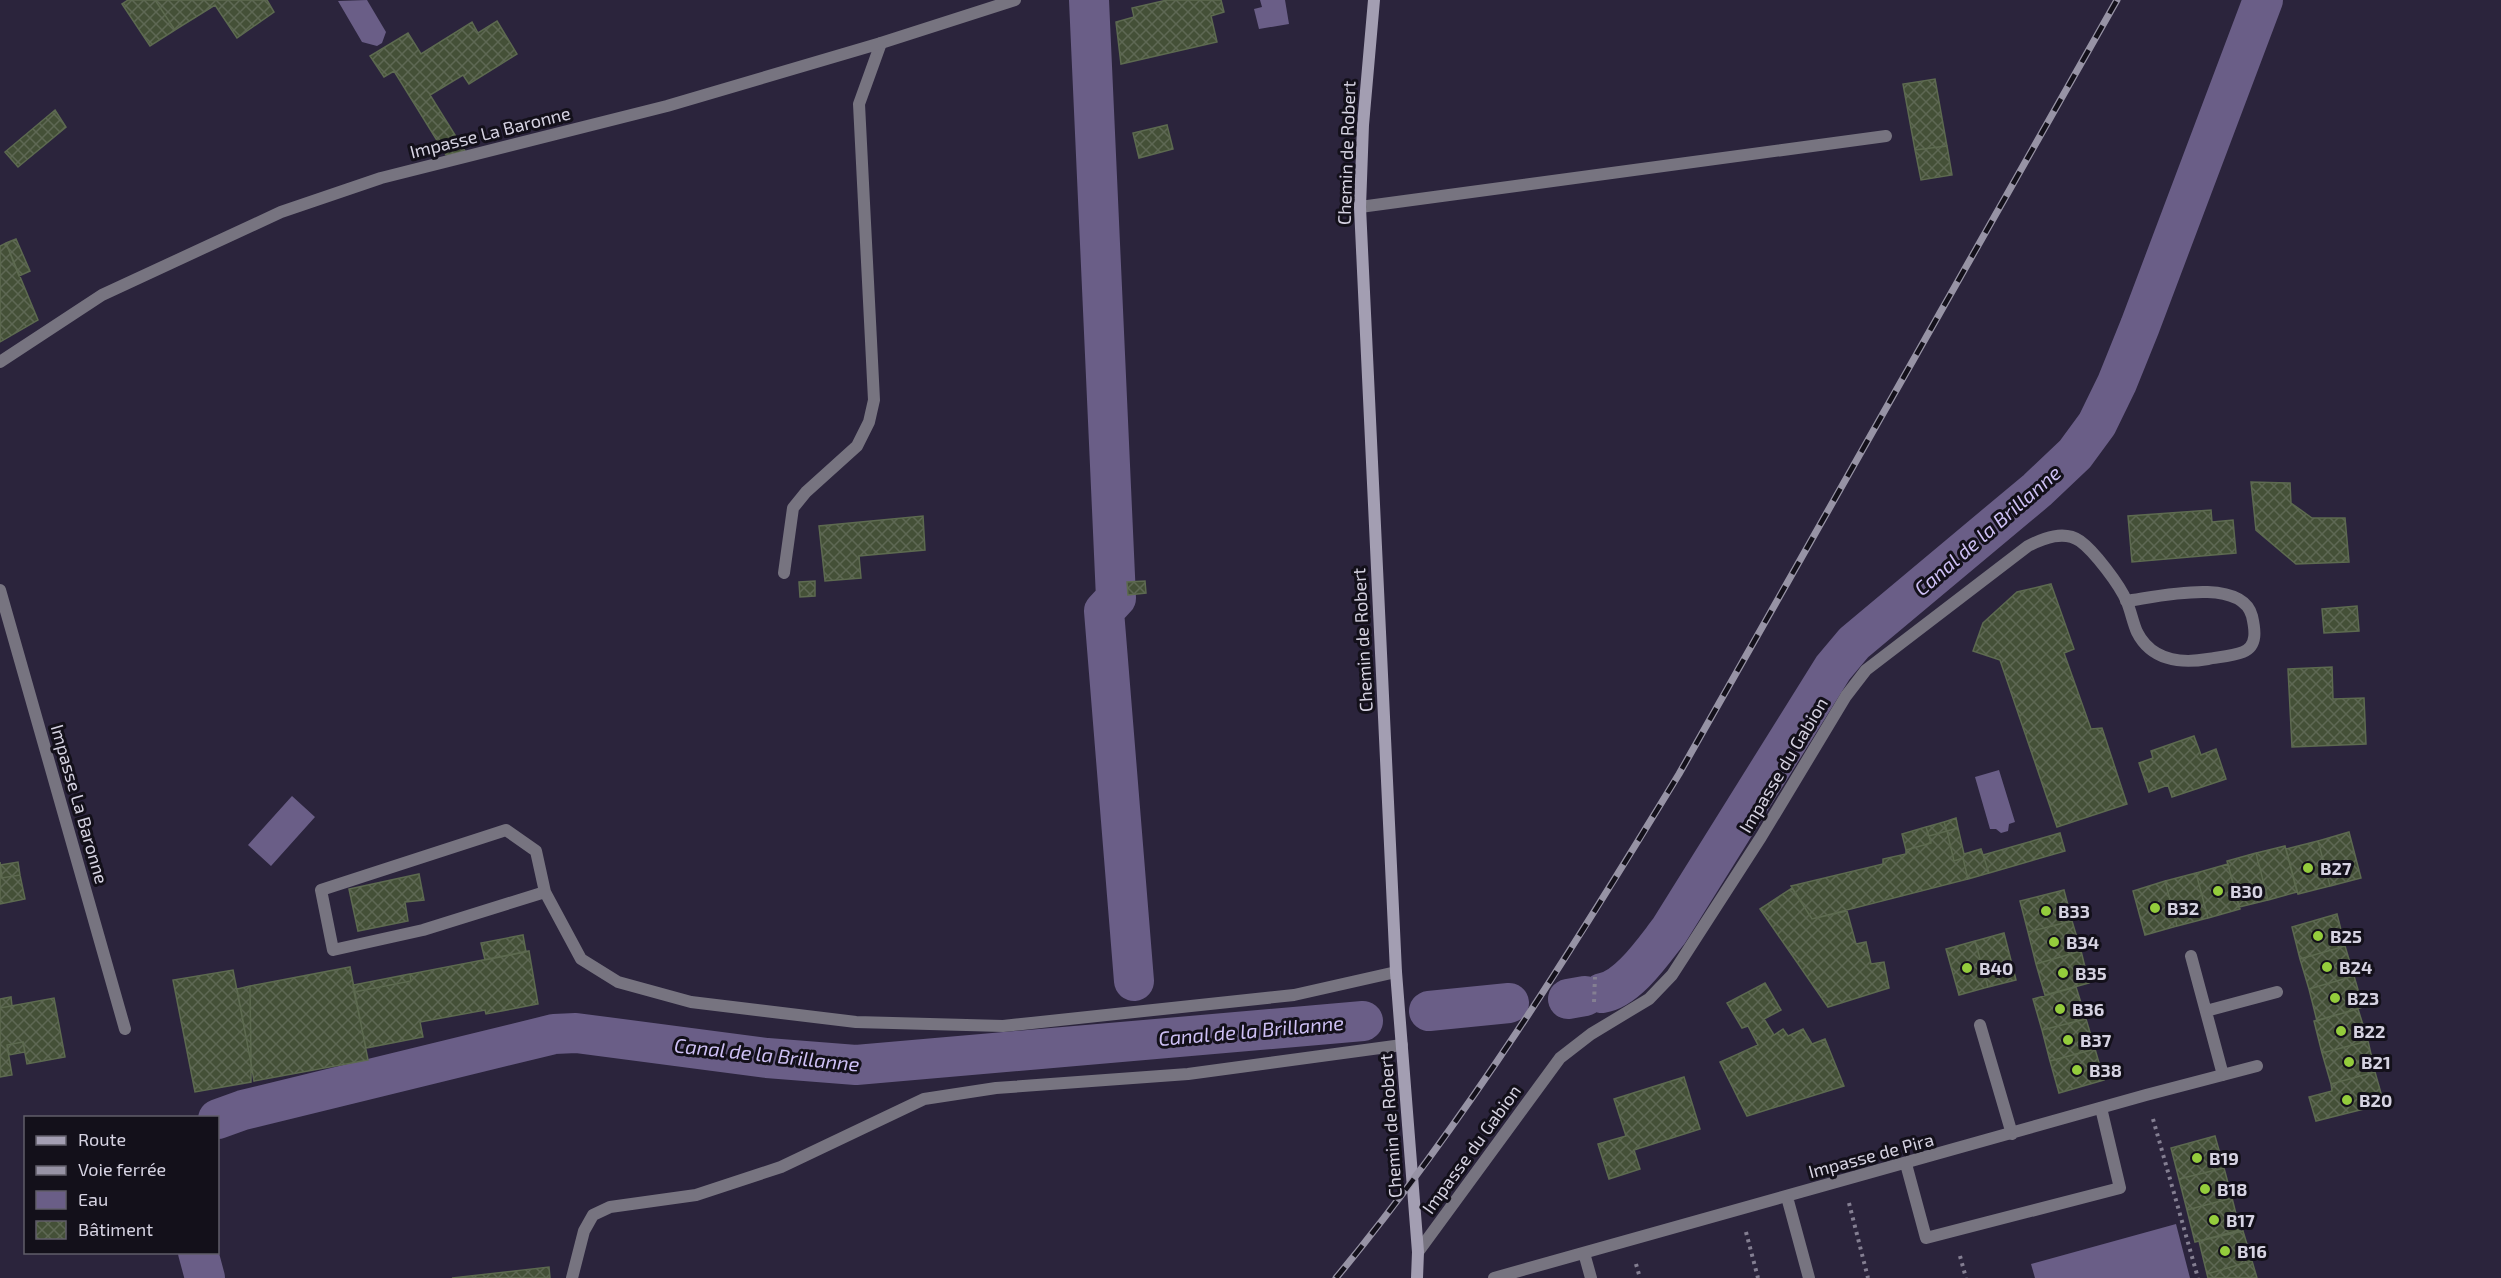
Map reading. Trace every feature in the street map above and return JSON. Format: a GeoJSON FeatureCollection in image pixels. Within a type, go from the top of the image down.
{"type":"FeatureCollection","features":[{"type":"Feature","properties":{"kind":"street","name":"Impasse La Baronne"},"geometry":{"type":"LineString","coordinates":[[0,362],[102,295],[281,212],[381,178],[667,106],[881,43],[1015,0]]}},
{"type":"Feature","properties":{"kind":"street","name":"Chemin de Robert"},"geometry":{"type":"LineString","coordinates":[[1374,0],[1363,125],[1360,207],[1396,972],[1418,1252],[1417,1278]]}},
{"type":"Feature","properties":{"kind":"street"},"geometry":{"type":"LineString","coordinates":[[784,573],[793,508],[806,492],[857,446],[869,422],[874,400],[858,104],[881,43]]}},
{"type":"Feature","properties":{"kind":"street"},"geometry":{"type":"LineString","coordinates":[[1360,207],[1886,136]]}},
{"type":"Feature","properties":{"kind":"street","name":"Impasse du Gabion"},"geometry":{"type":"LineString","coordinates":[[1418,1252],[1560,1058],[1591,1034],[1649,999],[1672,975],[1761,837],[1845,696],[1866,670],[2028,546],[2051,537],[2070,536],[2087,547],[2126,601],[2142,641],[2161,656],[2180,661],[2198,661],[2243,652],[2249,649],[2255,636],[2249,608],[2241,600],[2228,594],[2204,592],[2126,601]]}},
{"type":"Feature","properties":{"kind":"street","name":"Impasse La Baronne"},"geometry":{"type":"LineString","coordinates":[[0,590],[125,1029]]}},
{"type":"Feature","properties":{"kind":"street"},"geometry":{"type":"LineString","coordinates":[[545,892],[423,930],[333,950],[321,890],[506,831],[536,851],[545,892],[581,959],[618,982],[691,1002],[856,1022],[1003,1026],[1294,995],[1396,972]]}},
{"type":"Feature","properties":{"kind":"street"},"geometry":{"type":"LineString","coordinates":[[2191,956],[2223,1075]]}},
{"type":"Feature","properties":{"kind":"street"},"geometry":{"type":"LineString","coordinates":[[2206,1011],[2277,992]]}},
{"type":"Feature","properties":{"kind":"street"},"geometry":{"type":"LineString","coordinates":[[1980,1025],[2012,1134]]}},
{"type":"Feature","properties":{"kind":"street"},"geometry":{"type":"LineString","coordinates":[[572,1278],[584,1231],[593,1215],[610,1207],[696,1195],[781,1167],[924,1099],[996,1088],[1188,1074],[1401,1045]]}},
{"type":"Feature","properties":{"kind":"street","name":"Impasse de Pira"},"geometry":{"type":"LineString","coordinates":[[1494,1278],[2257,1066]]}},
{"type":"Feature","properties":{"kind":"street"},"geometry":{"type":"LineString","coordinates":[[1906,1164],[1926,1238],[2120,1188],[2101,1108]]}},
{"type":"Feature","properties":{"kind":"street"},"geometry":{"type":"LineString","coordinates":[[1787,1197],[1809,1278]]}},
{"type":"Feature","properties":{"kind":"street"},"geometry":{"type":"LineString","coordinates":[[1584,1253],[1591,1278]]}},
{"type":"Feature","properties":{"kind":"path"},"geometry":{"type":"LineString","coordinates":[[2146,1095],[2198,1278]]}},
{"type":"Feature","properties":{"kind":"path"},"geometry":{"type":"LineString","coordinates":[[1843,1181],[1868,1278]]}},
{"type":"Feature","properties":{"kind":"path"},"geometry":{"type":"LineString","coordinates":[[1740,1210],[1758,1278]]}},
{"type":"Feature","properties":{"kind":"water"},"geometry":{"type":"Polygon","coordinates":[[[367,0],[386,32],[382,43],[377,46],[362,42],[338,1],[367,0]]]}},
{"type":"Feature","properties":{"kind":"water"},"geometry":{"type":"Polygon","coordinates":[[[1260,0],[1285,0],[1289,24],[1259,29],[1254,9],[1262,7],[1260,0]]]}},
{"type":"Feature","properties":{"kind":"water"},"geometry":{"type":"Polygon","coordinates":[[[1999,770],[2015,822],[2009,824],[2008,831],[2001,833],[1996,829],[1990,829],[1975,777],[1999,770]]]}},
{"type":"Feature","properties":{"kind":"water"},"geometry":{"type":"Polygon","coordinates":[[[292,796],[315,817],[271,866],[248,845],[292,796]]]}},
{"type":"Feature","properties":{"kind":"water"},"geometry":{"type":"Polygon","coordinates":[[[2176,1224],[2190,1278],[2035,1278],[2031,1264],[2176,1224]]]}},
{"type":"Feature","properties":{"kind":"building"},"geometry":{"type":"Polygon","coordinates":[[[128,0],[155,0],[175,30],[150,46],[122,4],[128,0]]]}},
{"type":"Feature","properties":{"kind":"building"},"geometry":{"type":"Polygon","coordinates":[[[155,0],[267,0],[274,12],[237,38],[215,5],[175,30],[155,0]]]}},
{"type":"Feature","properties":{"kind":"building"},"geometry":{"type":"Polygon","coordinates":[[[1167,0],[1221,0],[1224,12],[1211,16],[1217,42],[1121,64],[1116,22],[1134,17],[1132,8],[1167,0]]]}},
{"type":"Feature","properties":{"kind":"building"},"geometry":{"type":"Polygon","coordinates":[[[497,21],[517,54],[469,84],[463,75],[430,95],[465,151],[446,155],[394,71],[384,77],[370,56],[408,33],[421,54],[472,22],[478,33],[497,21]]]}},
{"type":"Feature","properties":{"kind":"building"},"geometry":{"type":"Polygon","coordinates":[[[1935,79],[1947,146],[1915,150],[1903,84],[1935,79]]]}},
{"type":"Feature","properties":{"kind":"building"},"geometry":{"type":"Polygon","coordinates":[[[55,110],[66,127],[18,167],[5,152],[55,110]]]}},
{"type":"Feature","properties":{"kind":"building"},"geometry":{"type":"Polygon","coordinates":[[[1167,125],[1173,149],[1139,158],[1133,133],[1167,125]]]}},
{"type":"Feature","properties":{"kind":"building"},"geometry":{"type":"Polygon","coordinates":[[[1947,146],[1952,175],[1921,180],[1915,150],[1947,146]]]}},
{"type":"Feature","properties":{"kind":"building"},"geometry":{"type":"Polygon","coordinates":[[[16,239],[30,271],[19,276],[6,243],[16,239]]]}},
{"type":"Feature","properties":{"kind":"building"},"geometry":{"type":"Polygon","coordinates":[[[6,243],[38,320],[0,342],[0,246],[6,243]]]}},
{"type":"Feature","properties":{"kind":"building"},"geometry":{"type":"Polygon","coordinates":[[[2251,482],[2290,483],[2291,503],[2312,518],[2345,518],[2349,562],[2296,564],[2256,530],[2251,482]]]}},
{"type":"Feature","properties":{"kind":"building"},"geometry":{"type":"Polygon","coordinates":[[[2211,510],[2212,522],[2233,520],[2236,553],[2132,562],[2128,516],[2211,510]]]}},
{"type":"Feature","properties":{"kind":"building"},"geometry":{"type":"Polygon","coordinates":[[[923,516],[925,550],[859,556],[861,578],[825,581],[819,526],[923,516]]]}},
{"type":"Feature","properties":{"kind":"building"},"geometry":{"type":"Polygon","coordinates":[[[815,581],[815,596],[800,597],[799,582],[815,581]]]}},
{"type":"Feature","properties":{"kind":"building"},"geometry":{"type":"Polygon","coordinates":[[[1145,581],[1146,593],[1128,595],[1127,582],[1145,581]]]}},
{"type":"Feature","properties":{"kind":"building"},"geometry":{"type":"Polygon","coordinates":[[[2051,584],[2074,649],[2064,653],[2091,729],[2102,728],[2127,804],[2057,827],[2000,660],[1973,651],[1983,623],[2017,592],[2051,584]]]}},
{"type":"Feature","properties":{"kind":"building"},"geometry":{"type":"Polygon","coordinates":[[[2357,606],[2359,631],[2324,633],[2322,609],[2357,606]]]}},
{"type":"Feature","properties":{"kind":"building"},"geometry":{"type":"Polygon","coordinates":[[[2332,667],[2333,699],[2364,698],[2366,744],[2292,747],[2288,669],[2332,667]]]}},
{"type":"Feature","properties":{"kind":"building"},"geometry":{"type":"Polygon","coordinates":[[[2194,736],[2201,755],[2216,749],[2226,779],[2172,797],[2168,785],[2149,792],[2139,763],[2153,758],[2151,751],[2194,736]]]}},
{"type":"Feature","properties":{"kind":"building"},"geometry":{"type":"Polygon","coordinates":[[[1956,818],[1958,828],[1947,831],[1944,822],[1956,818]]]}},
{"type":"Feature","properties":{"kind":"building"},"geometry":{"type":"Polygon","coordinates":[[[1944,822],[1947,831],[1929,836],[1926,827],[1944,822]]]}},
{"type":"Feature","properties":{"kind":"building"},"geometry":{"type":"Polygon","coordinates":[[[1926,827],[1931,843],[1906,850],[1902,834],[1926,827]]]}},
{"type":"Feature","properties":{"kind":"building"},"geometry":{"type":"Polygon","coordinates":[[[1958,828],[1964,854],[1981,849],[1989,873],[1968,879],[1963,858],[1954,861],[1947,831],[1958,828]]]}},
{"type":"Feature","properties":{"kind":"building"},"geometry":{"type":"Polygon","coordinates":[[[1947,831],[1954,861],[1963,858],[1968,879],[1812,919],[1791,886],[1883,864],[1883,859],[1906,854],[1906,850],[1931,843],[1929,836],[1947,831]]]}},
{"type":"Feature","properties":{"kind":"building"},"geometry":{"type":"Polygon","coordinates":[[[2349,832],[2361,878],[2330,886],[2318,841],[2349,832]]]}},
{"type":"Feature","properties":{"kind":"building"},"geometry":{"type":"Polygon","coordinates":[[[2060,833],[2065,851],[1989,873],[1983,855],[2060,833]]]}},
{"type":"Feature","properties":{"kind":"building","name":"B27"},"geometry":{"type":"Polygon","coordinates":[[[2318,841],[2330,886],[2298,894],[2286,849],[2318,841]]]}},
{"type":"Feature","properties":{"kind":"building"},"geometry":{"type":"Polygon","coordinates":[[[2285,846],[2297,892],[2268,900],[2256,853],[2285,846]]]}},
{"type":"Feature","properties":{"kind":"building"},"geometry":{"type":"Polygon","coordinates":[[[2256,853],[2268,900],[2239,907],[2227,861],[2256,853]]]}},
{"type":"Feature","properties":{"kind":"building"},"geometry":{"type":"Polygon","coordinates":[[[0,862],[2,878],[20,875],[25,899],[0,904],[0,862]]]}},
{"type":"Feature","properties":{"kind":"building"},"geometry":{"type":"Polygon","coordinates":[[[18,862],[20,875],[2,878],[0,865],[18,862]]]}},
{"type":"Feature","properties":{"kind":"building","name":"B30"},"geometry":{"type":"Polygon","coordinates":[[[2228,864],[2240,909],[2208,918],[2196,873],[2228,864]]]}},
{"type":"Feature","properties":{"kind":"building"},"geometry":{"type":"Polygon","coordinates":[[[2196,873],[2208,918],[2177,926],[2165,881],[2196,873]]]}},
{"type":"Feature","properties":{"kind":"building"},"geometry":{"type":"Polygon","coordinates":[[[419,874],[424,900],[405,902],[408,921],[358,931],[349,889],[419,874]]]}},
{"type":"Feature","properties":{"kind":"building","name":"B32"},"geometry":{"type":"Polygon","coordinates":[[[2165,881],[2177,926],[2145,935],[2133,891],[2165,881]]]}},
{"type":"Feature","properties":{"kind":"building"},"geometry":{"type":"Polygon","coordinates":[[[1792,888],[1812,919],[1847,911],[1856,944],[1866,942],[1871,964],[1884,962],[1889,988],[1828,1007],[1760,909],[1792,888]]]}},
{"type":"Feature","properties":{"kind":"building","name":"B33"},"geometry":{"type":"Polygon","coordinates":[[[2064,890],[2072,921],[2028,932],[2020,901],[2064,890]]]}},
{"type":"Feature","properties":{"kind":"building","name":"B25"},"geometry":{"type":"Polygon","coordinates":[[[2337,914],[2345,946],[2300,959],[2292,927],[2337,914]]]}},
{"type":"Feature","properties":{"kind":"building","name":"B34"},"geometry":{"type":"Polygon","coordinates":[[[2072,921],[2081,951],[2036,964],[2028,932],[2072,921]]]}},
{"type":"Feature","properties":{"kind":"building"},"geometry":{"type":"Polygon","coordinates":[[[2004,933],[2016,980],[1988,987],[1975,941],[2004,933]]]}},
{"type":"Feature","properties":{"kind":"building"},"geometry":{"type":"Polygon","coordinates":[[[523,935],[526,952],[485,960],[481,943],[523,935]]]}},
{"type":"Feature","properties":{"kind":"building","name":"B40"},"geometry":{"type":"Polygon","coordinates":[[[1975,941],[1988,987],[1959,995],[1946,949],[1975,941]]]}},
{"type":"Feature","properties":{"kind":"building","name":"B24"},"geometry":{"type":"Polygon","coordinates":[[[2345,946],[2354,976],[2309,989],[2300,959],[2345,946]]]}},
{"type":"Feature","properties":{"kind":"building"},"geometry":{"type":"Polygon","coordinates":[[[529,951],[538,1004],[486,1014],[485,1010],[420,1022],[423,1037],[366,1048],[354,992],[411,981],[410,974],[529,951]]]}},
{"type":"Feature","properties":{"kind":"building","name":"B35"},"geometry":{"type":"Polygon","coordinates":[[[2081,951],[2089,983],[2045,995],[2036,964],[2081,951]]]}},
{"type":"Feature","properties":{"kind":"building"},"geometry":{"type":"Polygon","coordinates":[[[350,967],[368,1060],[254,1081],[251,1063],[250,986],[350,967]]]}},
{"type":"Feature","properties":{"kind":"building"},"geometry":{"type":"Polygon","coordinates":[[[233,970],[251,1063],[251,1082],[195,1092],[173,980],[233,970]]]}},
{"type":"Feature","properties":{"kind":"building"},"geometry":{"type":"Polygon","coordinates":[[[410,974],[411,981],[354,992],[353,985],[410,974]]]}},
{"type":"Feature","properties":{"kind":"building","name":"B23"},"geometry":{"type":"Polygon","coordinates":[[[2354,976],[2363,1007],[2317,1021],[2309,989],[2354,976]]]}},
{"type":"Feature","properties":{"kind":"building"},"geometry":{"type":"Polygon","coordinates":[[[1765,983],[1781,1010],[1764,1019],[1774,1035],[1783,1029],[1788,1036],[1803,1029],[1812,1044],[1825,1039],[1844,1086],[1747,1116],[1720,1062],[1758,1045],[1748,1026],[1742,1028],[1727,1003],[1765,983]]]}},
{"type":"Feature","properties":{"kind":"building"},"geometry":{"type":"Polygon","coordinates":[[[250,986],[251,1063],[237,989],[250,986]]]}},
{"type":"Feature","properties":{"kind":"building","name":"B36"},"geometry":{"type":"Polygon","coordinates":[[[2076,987],[2086,1019],[2042,1030],[2033,999],[2076,987]]]}},
{"type":"Feature","properties":{"kind":"building"},"geometry":{"type":"Polygon","coordinates":[[[11,997],[12,1006],[0,1008],[0,999],[11,997]]]}},
{"type":"Feature","properties":{"kind":"building"},"geometry":{"type":"Polygon","coordinates":[[[54,998],[65,1057],[27,1064],[23,1042],[7,1045],[12,1075],[0,1077],[0,1008],[54,998]]]}},
{"type":"Feature","properties":{"kind":"building","name":"B22"},"geometry":{"type":"Polygon","coordinates":[[[2358,1009],[2368,1041],[2322,1053],[2314,1021],[2358,1009]]]}},
{"type":"Feature","properties":{"kind":"building","name":"B37"},"geometry":{"type":"Polygon","coordinates":[[[2086,1019],[2095,1049],[2050,1061],[2042,1030],[2086,1019]]]}},
{"type":"Feature","properties":{"kind":"building","name":"B21"},"geometry":{"type":"Polygon","coordinates":[[[2368,1041],[2375,1072],[2331,1084],[2322,1053],[2368,1041]]]}},
{"type":"Feature","properties":{"kind":"building"},"geometry":{"type":"Polygon","coordinates":[[[23,1042],[25,1052],[9,1055],[7,1045],[23,1042]]]}},
{"type":"Feature","properties":{"kind":"building","name":"B38"},"geometry":{"type":"Polygon","coordinates":[[[2095,1049],[2104,1080],[2059,1093],[2050,1061],[2095,1049]]]}},
{"type":"Feature","properties":{"kind":"building","name":"B20"},"geometry":{"type":"Polygon","coordinates":[[[2375,1072],[2384,1104],[2316,1121],[2309,1097],[2332,1091],[2331,1084],[2375,1072]]]}},
{"type":"Feature","properties":{"kind":"building"},"geometry":{"type":"Polygon","coordinates":[[[1684,1077],[1700,1129],[1634,1150],[1640,1169],[1609,1179],[1598,1144],[1626,1136],[1614,1099],[1684,1077]]]}},
{"type":"Feature","properties":{"kind":"building","name":"B19"},"geometry":{"type":"Polygon","coordinates":[[[2215,1136],[2224,1168],[2179,1179],[2171,1148],[2215,1136]]]}},
{"type":"Feature","properties":{"kind":"building","name":"B18"},"geometry":{"type":"Polygon","coordinates":[[[2224,1168],[2232,1198],[2187,1210],[2179,1179],[2224,1168]]]}},
{"type":"Feature","properties":{"kind":"building","name":"B17"},"geometry":{"type":"Polygon","coordinates":[[[2232,1198],[2240,1230],[2195,1242],[2187,1210],[2232,1198]]]}},
{"type":"Feature","properties":{"kind":"building","name":"B16"},"geometry":{"type":"Polygon","coordinates":[[[2243,1231],[2252,1261],[2207,1274],[2199,1241],[2243,1231]]]}},
{"type":"Feature","properties":{"kind":"building"},"geometry":{"type":"Polygon","coordinates":[[[2252,1261],[2257,1278],[2208,1278],[2207,1274],[2252,1261]]]}},
{"type":"Feature","properties":{"kind":"building"},"geometry":{"type":"Polygon","coordinates":[[[549,1267],[550,1278],[452,1278],[549,1267]]]}},
{"type":"Feature","properties":{"kind":"waterway"},"geometry":{"type":"LineString","coordinates":[[1089,0],[1116,598],[1104,611],[1134,981]]}},
{"type":"Feature","properties":{"kind":"waterway","name":"Canal de la Brillanne"},"geometry":{"type":"LineString","coordinates":[[1602,993],[1612,990],[1631,977],[1669,931],[1833,668],[1854,643],[2037,490],[2075,454],[2097,424],[2117,383],[2140,326],[2263,0]]}},
{"type":"Feature","properties":{"kind":"waterway","name":"Canal de la Brillanne"},"geometry":{"type":"LineString","coordinates":[[1568,999],[1585,996]]}},
{"type":"Feature","properties":{"kind":"waterway"},"geometry":{"type":"LineString","coordinates":[[1429,1011],[1509,1003]]}},
{"type":"Feature","properties":{"kind":"waterway","name":"Canal de la Brillanne"},"geometry":{"type":"LineString","coordinates":[[219,1119],[243,1110],[554,1034],[576,1033],[767,1058],[856,1065],[1363,1021]]}},
{"type":"Feature","properties":{"kind":"waterway","name":"Canal de la Brillanne"},"geometry":{"type":"LineString","coordinates":[[199,1254],[205,1278]]}},
{"type":"Feature","properties":{"kind":"railway"},"geometry":{"type":"LineString","coordinates":[[1336,1278],[1384,1218],[1474,1095],[1558,969],[1679,774],[2117,0]]}},
{"type":"Feature","properties":{"kind":"place","name":"B27"},"geometry":{"type":"Point","coordinates":[2308,868]}},
{"type":"Feature","properties":{"kind":"place","name":"B30"},"geometry":{"type":"Point","coordinates":[2218,891]}},
{"type":"Feature","properties":{"kind":"place","name":"B32"},"geometry":{"type":"Point","coordinates":[2155,908]}},
{"type":"Feature","properties":{"kind":"place","name":"B33"},"geometry":{"type":"Point","coordinates":[2046,911]}},
{"type":"Feature","properties":{"kind":"place","name":"B25"},"geometry":{"type":"Point","coordinates":[2318,936]}},
{"type":"Feature","properties":{"kind":"place","name":"B34"},"geometry":{"type":"Point","coordinates":[2054,942]}},
{"type":"Feature","properties":{"kind":"place","name":"B24"},"geometry":{"type":"Point","coordinates":[2327,967]}},
{"type":"Feature","properties":{"kind":"place","name":"B40"},"geometry":{"type":"Point","coordinates":[1967,968]}},
{"type":"Feature","properties":{"kind":"place","name":"B35"},"geometry":{"type":"Point","coordinates":[2063,973]}},
{"type":"Feature","properties":{"kind":"place","name":"B23"},"geometry":{"type":"Point","coordinates":[2335,998]}},
{"type":"Feature","properties":{"kind":"place","name":"B36"},"geometry":{"type":"Point","coordinates":[2060,1009]}},
{"type":"Feature","properties":{"kind":"place","name":"B22"},"geometry":{"type":"Point","coordinates":[2341,1031]}},
{"type":"Feature","properties":{"kind":"place","name":"B37"},"geometry":{"type":"Point","coordinates":[2068,1040]}},
{"type":"Feature","properties":{"kind":"place","name":"B21"},"geometry":{"type":"Point","coordinates":[2349,1062]}},
{"type":"Feature","properties":{"kind":"place","name":"B38"},"geometry":{"type":"Point","coordinates":[2077,1070]}},
{"type":"Feature","properties":{"kind":"place","name":"B20"},"geometry":{"type":"Point","coordinates":[2347,1100]}},
{"type":"Feature","properties":{"kind":"place","name":"B19"},"geometry":{"type":"Point","coordinates":[2197,1158]}},
{"type":"Feature","properties":{"kind":"place","name":"B18"},"geometry":{"type":"Point","coordinates":[2205,1189]}},
{"type":"Feature","properties":{"kind":"place","name":"B17"},"geometry":{"type":"Point","coordinates":[2214,1220]}},
{"type":"Feature","properties":{"kind":"place","name":"B16"},"geometry":{"type":"Point","coordinates":[2225,1251]}}]}
